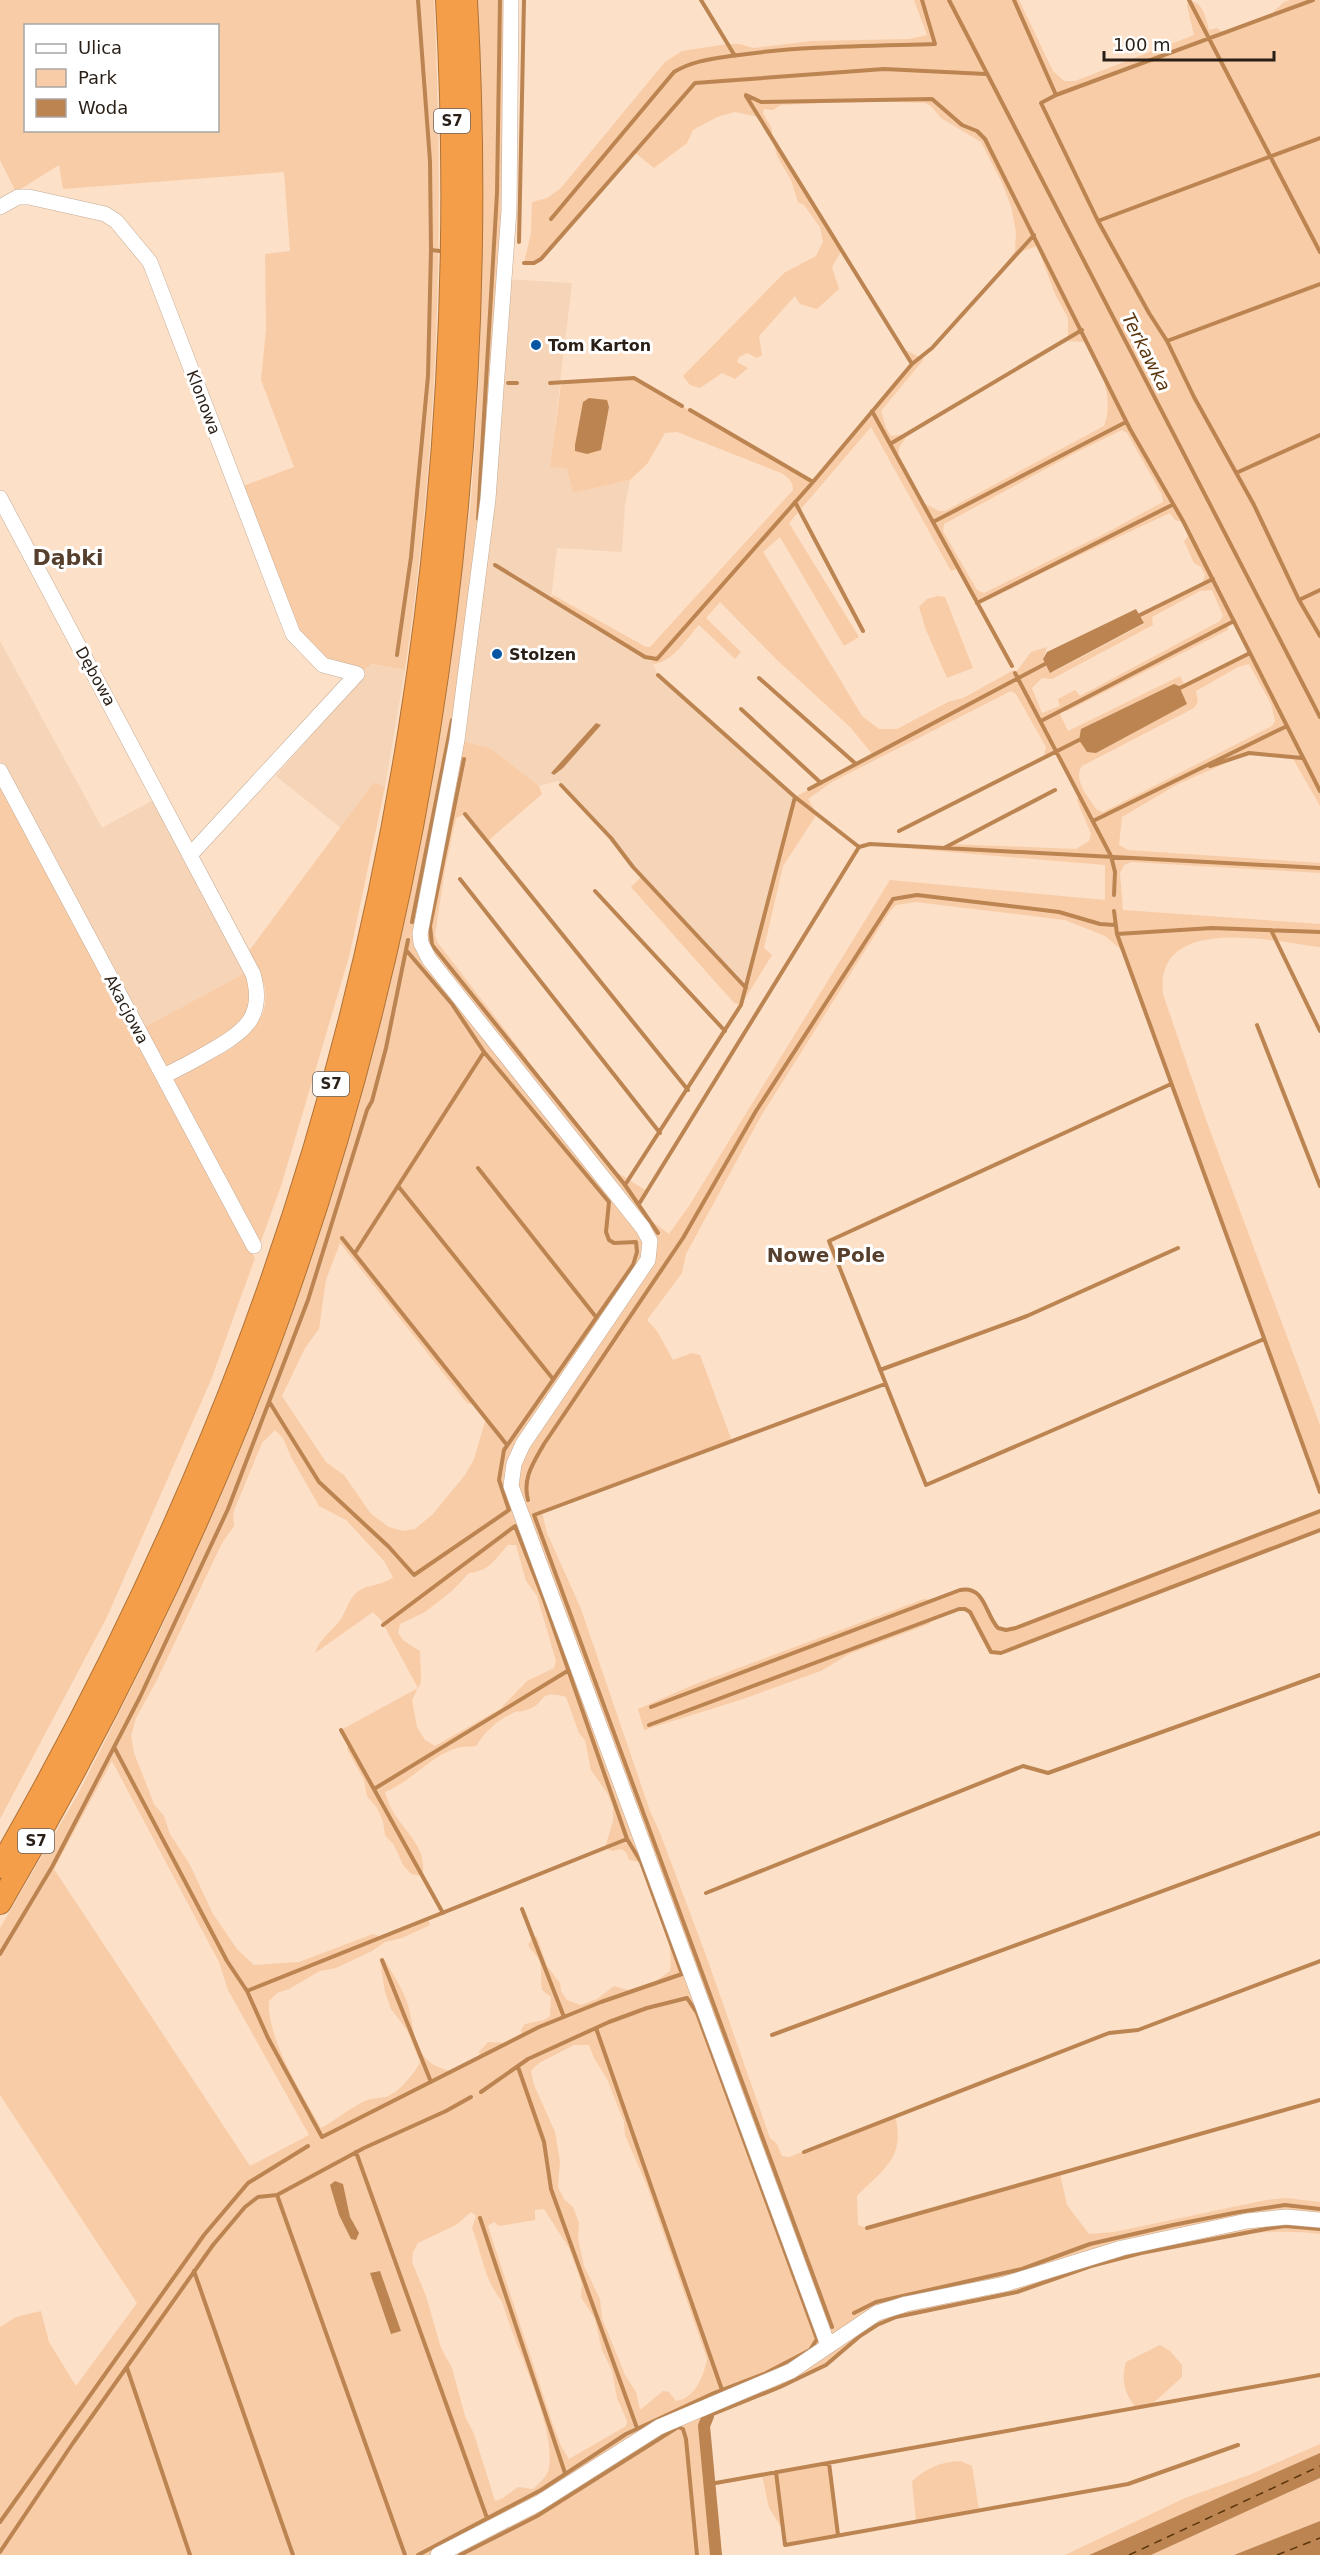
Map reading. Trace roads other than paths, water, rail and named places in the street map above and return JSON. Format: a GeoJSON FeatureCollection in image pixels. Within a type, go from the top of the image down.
{"type":"FeatureCollection","features":[{"type":"Feature","properties":{"kind":"highway","name":"S7"},"geometry":{"type":"LineString","coordinates":[[0,1867],[53,1774],[119,1644],[214,1433],[293,1211],[338,1061],[375,909],[405,755],[427,608],[442,459],[453,243],[453,150],[447,0]]}},
{"type":"Feature","properties":{"kind":"highway","name":"S7"},"geometry":{"type":"LineString","coordinates":[[0,1903],[109,1708],[171,1578],[233,1436],[311,1219],[375,992],[424,758],[456,528],[466,389],[472,240],[466,0]]}},
{"type":"Feature","properties":{"kind":"street"},"geometry":{"type":"LineString","coordinates":[[511,0],[511,157],[508,230],[488,499],[457,740],[420,934],[429,959],[643,1228],[650,1241],[648,1260],[523,1444],[514,1464],[512,1486],[828,2345]]}},
{"type":"Feature","properties":{"kind":"street","name":"Klonowa"},"geometry":{"type":"LineString","coordinates":[[0,207],[18,197],[29,197],[105,214],[116,221],[150,262],[293,634],[322,665],[357,674],[191,854]]}},
{"type":"Feature","properties":{"kind":"street","name":"Dębowa"},"geometry":{"type":"LineString","coordinates":[[0,498],[191,854],[253,975],[258,990],[252,1017],[238,1035],[184,1067],[163,1076]]}},
{"type":"Feature","properties":{"kind":"street","name":"Akacjowa"},"geometry":{"type":"LineString","coordinates":[[0,771],[254,1246]]}},
{"type":"Feature","properties":{"kind":"street"},"geometry":{"type":"LineString","coordinates":[[438,2555],[539,2503],[659,2427],[791,2371],[871,2316],[885,2310],[1005,2284],[1083,2258],[1122,2248],[1259,2219],[1292,2217],[1320,2220]]}},
{"type":"Feature","properties":{"kind":"water"},"geometry":{"type":"Polygon","coordinates":[[[589,398],[607,400],[609,407],[601,450],[587,454],[575,451],[575,445],[583,402],[589,398]]]}},
{"type":"Feature","properties":{"kind":"water"},"geometry":{"type":"Polygon","coordinates":[[[1136,609],[1144,623],[1050,673],[1043,659],[1047,652],[1136,609]]]}},
{"type":"Feature","properties":{"kind":"water"},"geometry":{"type":"Polygon","coordinates":[[[1174,684],[1179,686],[1187,704],[1096,753],[1087,752],[1079,740],[1081,729],[1174,684]]]}},
{"type":"Feature","properties":{"kind":"water"},"geometry":{"type":"Polygon","coordinates":[[[596,723],[601,725],[563,768],[554,775],[551,773],[596,723]]]}},
{"type":"Feature","properties":{"kind":"water"},"geometry":{"type":"Polygon","coordinates":[[[335,2181],[343,2184],[350,2217],[359,2233],[356,2240],[351,2239],[339,2215],[330,2185],[335,2181]]]}},
{"type":"Feature","properties":{"kind":"water"},"geometry":{"type":"Polygon","coordinates":[[[380,2271],[401,2331],[391,2334],[370,2273],[380,2271]]]}},
{"type":"Feature","properties":{"kind":"water"},"geometry":{"type":"Polygon","coordinates":[[[1320,2453],[1320,2478],[1151,2555],[1089,2555],[1320,2453]]]}},
{"type":"Feature","properties":{"kind":"water"},"geometry":{"type":"Polygon","coordinates":[[[1320,2521],[1320,2555],[1234,2555],[1320,2521]]]}},
{"type":"Feature","properties":{"kind":"waterway"},"geometry":{"type":"LineString","coordinates":[[418,0],[430,161],[431,250],[440,251]]}},
{"type":"Feature","properties":{"kind":"waterway"},"geometry":{"type":"LineString","coordinates":[[478,519],[497,193],[500,0]]}},
{"type":"Feature","properties":{"kind":"waterway"},"geometry":{"type":"LineString","coordinates":[[519,242],[524,0]]}},
{"type":"Feature","properties":{"kind":"waterway"},"geometry":{"type":"LineString","coordinates":[[701,0],[735,56]]}},
{"type":"Feature","properties":{"kind":"waterway"},"geometry":{"type":"LineString","coordinates":[[551,219],[674,72],[702,61],[782,50],[935,44],[922,0]]}},
{"type":"Feature","properties":{"kind":"waterway","name":"Terkawka"},"geometry":{"type":"LineString","coordinates":[[949,0],[1320,717]]}},
{"type":"Feature","properties":{"kind":"waterway"},"geometry":{"type":"LineString","coordinates":[[1014,0],[1056,95]]}},
{"type":"Feature","properties":{"kind":"waterway"},"geometry":{"type":"LineString","coordinates":[[1189,0],[1320,252]]}},
{"type":"Feature","properties":{"kind":"waterway"},"geometry":{"type":"LineString","coordinates":[[1313,0],[1056,95],[1041,103],[1098,221],[1167,341],[1194,397],[1254,505],[1299,600],[1320,636]]}},
{"type":"Feature","properties":{"kind":"waterway"},"geometry":{"type":"LineString","coordinates":[[524,263],[534,263],[541,259],[695,83],[884,69],[986,74]]}},
{"type":"Feature","properties":{"kind":"waterway"},"geometry":{"type":"LineString","coordinates":[[746,95],[761,102],[932,99],[962,125],[977,131],[985,139],[1130,429],[1183,521],[1320,791]]}},
{"type":"Feature","properties":{"kind":"waterway"},"geometry":{"type":"LineString","coordinates":[[495,565],[645,657],[657,659],[813,482],[912,364],[746,96]]}},
{"type":"Feature","properties":{"kind":"waterway"},"geometry":{"type":"LineString","coordinates":[[1098,221],[1320,138]]}},
{"type":"Feature","properties":{"kind":"waterway"},"geometry":{"type":"LineString","coordinates":[[912,364],[932,348],[1034,235]]}},
{"type":"Feature","properties":{"kind":"waterway"},"geometry":{"type":"LineString","coordinates":[[397,655],[411,557],[428,376],[431,250]]}},
{"type":"Feature","properties":{"kind":"waterway"},"geometry":{"type":"LineString","coordinates":[[1167,341],[1320,284]]}},
{"type":"Feature","properties":{"kind":"waterway"},"geometry":{"type":"LineString","coordinates":[[890,444],[1082,330]]}},
{"type":"Feature","properties":{"kind":"waterway"},"geometry":{"type":"LineString","coordinates":[[550,383],[634,378],[682,406]]}},
{"type":"Feature","properties":{"kind":"waterway"},"geometry":{"type":"LineString","coordinates":[[508,383],[517,383]]}},
{"type":"Feature","properties":{"kind":"waterway"},"geometry":{"type":"LineString","coordinates":[[690,410],[813,482]]}},
{"type":"Feature","properties":{"kind":"waterway"},"geometry":{"type":"LineString","coordinates":[[872,411],[1012,666]]}},
{"type":"Feature","properties":{"kind":"waterway"},"geometry":{"type":"LineString","coordinates":[[933,522],[1126,422]]}},
{"type":"Feature","properties":{"kind":"waterway"},"geometry":{"type":"LineString","coordinates":[[1236,473],[1320,435]]}},
{"type":"Feature","properties":{"kind":"waterway"},"geometry":{"type":"LineString","coordinates":[[795,502],[863,631]]}},
{"type":"Feature","properties":{"kind":"waterway"},"geometry":{"type":"LineString","coordinates":[[977,603],[1172,505]]}},
{"type":"Feature","properties":{"kind":"waterway"},"geometry":{"type":"LineString","coordinates":[[1140,615],[1213,579]]}},
{"type":"Feature","properties":{"kind":"waterway"},"geometry":{"type":"LineString","coordinates":[[1299,600],[1320,590]]}},
{"type":"Feature","properties":{"kind":"waterway"},"geometry":{"type":"LineString","coordinates":[[1041,721],[1234,621]]}},
{"type":"Feature","properties":{"kind":"waterway"},"geometry":{"type":"LineString","coordinates":[[1180,688],[1250,653]]}},
{"type":"Feature","properties":{"kind":"waterway"},"geometry":{"type":"LineString","coordinates":[[809,789],[1045,664]]}},
{"type":"Feature","properties":{"kind":"waterway"},"geometry":{"type":"LineString","coordinates":[[1015,673],[1111,856],[1115,872],[1114,895]]}},
{"type":"Feature","properties":{"kind":"waterway"},"geometry":{"type":"LineString","coordinates":[[639,1204],[859,847],[795,797],[658,675]]}},
{"type":"Feature","properties":{"kind":"waterway"},"geometry":{"type":"LineString","coordinates":[[759,678],[856,764]]}},
{"type":"Feature","properties":{"kind":"waterway"},"geometry":{"type":"LineString","coordinates":[[741,709],[821,783]]}},
{"type":"Feature","properties":{"kind":"waterway"},"geometry":{"type":"LineString","coordinates":[[412,922],[452,720]]}},
{"type":"Feature","properties":{"kind":"waterway"},"geometry":{"type":"LineString","coordinates":[[1093,821],[1287,726]]}},
{"type":"Feature","properties":{"kind":"waterway"},"geometry":{"type":"LineString","coordinates":[[899,831],[1079,740]]}},
{"type":"Feature","properties":{"kind":"waterway"},"geometry":{"type":"LineString","coordinates":[[1210,766],[1249,753],[1302,758]]}},
{"type":"Feature","properties":{"kind":"waterway"},"geometry":{"type":"LineString","coordinates":[[464,759],[430,926],[432,945],[625,1185],[658,1233]]}},
{"type":"Feature","properties":{"kind":"waterway"},"geometry":{"type":"LineString","coordinates":[[561,785],[611,838],[633,867],[746,988]]}},
{"type":"Feature","properties":{"kind":"waterway"},"geometry":{"type":"LineString","coordinates":[[944,848],[1055,790]]}},
{"type":"Feature","properties":{"kind":"waterway"},"geometry":{"type":"LineString","coordinates":[[625,1185],[741,1005],[795,797]]}},
{"type":"Feature","properties":{"kind":"waterway"},"geometry":{"type":"LineString","coordinates":[[465,814],[688,1090]]}},
{"type":"Feature","properties":{"kind":"waterway"},"geometry":{"type":"LineString","coordinates":[[859,847],[870,844],[1320,868]]}},
{"type":"Feature","properties":{"kind":"waterway"},"geometry":{"type":"LineString","coordinates":[[460,879],[660,1133]]}},
{"type":"Feature","properties":{"kind":"waterway"},"geometry":{"type":"LineString","coordinates":[[595,891],[725,1031]]}},
{"type":"Feature","properties":{"kind":"waterway"},"geometry":{"type":"LineString","coordinates":[[528,1500],[528,1477],[544,1444],[683,1238],[756,1111],[893,899],[917,895],[1059,912],[1100,924],[1115,925]]}},
{"type":"Feature","properties":{"kind":"waterway"},"geometry":{"type":"LineString","coordinates":[[1114,911],[1117,934],[1320,1492]]}},
{"type":"Feature","properties":{"kind":"waterway"},"geometry":{"type":"LineString","coordinates":[[1117,934],[1212,928],[1320,932]]}},
{"type":"Feature","properties":{"kind":"waterway"},"geometry":{"type":"LineString","coordinates":[[1271,930],[1320,1031]]}},
{"type":"Feature","properties":{"kind":"waterway"},"geometry":{"type":"LineString","coordinates":[[0,1954],[52,1867],[140,1697],[228,1509],[308,1300],[367,1110],[372,1101],[386,1048],[408,940]]}},
{"type":"Feature","properties":{"kind":"waterway"},"geometry":{"type":"LineString","coordinates":[[270,1403],[319,1482],[389,1547],[414,1575],[509,1510],[499,1480],[504,1450],[633,1265],[637,1252],[636,1242],[614,1243],[609,1240],[606,1232],[609,1202],[484,1052],[452,1004],[406,950]]}},
{"type":"Feature","properties":{"kind":"waterway"},"geometry":{"type":"LineString","coordinates":[[1257,1025],[1320,1186]]}},
{"type":"Feature","properties":{"kind":"waterway"},"geometry":{"type":"LineString","coordinates":[[355,1253],[484,1052]]}},
{"type":"Feature","properties":{"kind":"waterway"},"geometry":{"type":"LineString","coordinates":[[1171,1084],[829,1241],[926,1485],[1264,1339]]}},
{"type":"Feature","properties":{"kind":"waterway"},"geometry":{"type":"LineString","coordinates":[[478,1168],[596,1317]]}},
{"type":"Feature","properties":{"kind":"waterway"},"geometry":{"type":"LineString","coordinates":[[398,1186],[553,1379]]}},
{"type":"Feature","properties":{"kind":"waterway"},"geometry":{"type":"LineString","coordinates":[[342,1238],[507,1445]]}},
{"type":"Feature","properties":{"kind":"waterway"},"geometry":{"type":"LineString","coordinates":[[880,1370],[1027,1316],[1178,1248]]}},
{"type":"Feature","properties":{"kind":"waterway"},"geometry":{"type":"LineString","coordinates":[[832,2327],[534,1515],[885,1384]]}},
{"type":"Feature","properties":{"kind":"waterway"},"geometry":{"type":"LineString","coordinates":[[651,1707],[960,1590],[975,1592],[980,1596],[998,1628],[1006,1630],[1016,1628],[1320,1511]]}},
{"type":"Feature","properties":{"kind":"waterway"},"geometry":{"type":"LineString","coordinates":[[114,1747],[227,1961],[247,1991],[268,2038],[322,2137],[539,2027],[601,2002],[682,1974],[641,1862],[627,1839],[544,1600],[515,1526],[383,1625]]}},
{"type":"Feature","properties":{"kind":"waterway"},"geometry":{"type":"LineString","coordinates":[[649,1725],[959,1609],[970,1612],[991,1652],[1001,1653],[1320,1530]]}},
{"type":"Feature","properties":{"kind":"waterway"},"geometry":{"type":"LineString","coordinates":[[374,1789],[569,1670]]}},
{"type":"Feature","properties":{"kind":"waterway"},"geometry":{"type":"LineString","coordinates":[[706,1893],[1023,1766],[1048,1773],[1320,1675]]}},
{"type":"Feature","properties":{"kind":"waterway"},"geometry":{"type":"LineString","coordinates":[[341,1730],[443,1913]]}},
{"type":"Feature","properties":{"kind":"waterway"},"geometry":{"type":"LineString","coordinates":[[772,2035],[1320,1833]]}},
{"type":"Feature","properties":{"kind":"waterway"},"geometry":{"type":"LineString","coordinates":[[247,1991],[627,1839]]}},
{"type":"Feature","properties":{"kind":"waterway"},"geometry":{"type":"LineString","coordinates":[[522,1909],[564,2017]]}},
{"type":"Feature","properties":{"kind":"waterway"},"geometry":{"type":"LineString","coordinates":[[382,1960],[431,2082]]}},
{"type":"Feature","properties":{"kind":"waterway"},"geometry":{"type":"LineString","coordinates":[[804,2152],[1109,2033],[1138,2030],[1320,1961]]}},
{"type":"Feature","properties":{"kind":"waterway"},"geometry":{"type":"LineString","coordinates":[[418,2555],[541,2490],[626,2434],[714,2393],[766,2373],[810,2350],[817,2339],[697,2013],[687,1998],[647,2008],[609,2022],[528,2059],[481,2092]]}},
{"type":"Feature","properties":{"kind":"waterway"},"geometry":{"type":"LineString","coordinates":[[596,2028],[722,2390]]}},
{"type":"Feature","properties":{"kind":"waterway"},"geometry":{"type":"LineString","coordinates":[[518,2067],[544,2142],[551,2189],[637,2428]]}},
{"type":"Feature","properties":{"kind":"waterway"},"geometry":{"type":"LineString","coordinates":[[0,2552],[73,2443],[213,2245],[245,2207],[258,2197],[277,2195],[364,2148],[446,2111],[471,2097]]}},
{"type":"Feature","properties":{"kind":"waterway"},"geometry":{"type":"LineString","coordinates":[[867,2228],[1320,2100]]}},
{"type":"Feature","properties":{"kind":"waterway"},"geometry":{"type":"LineString","coordinates":[[0,2522],[204,2235],[248,2183],[308,2146]]}},
{"type":"Feature","properties":{"kind":"waterway"},"geometry":{"type":"LineString","coordinates":[[356,2152],[487,2518]]}},
{"type":"Feature","properties":{"kind":"waterway"},"geometry":{"type":"LineString","coordinates":[[277,2195],[405,2555]]}},
{"type":"Feature","properties":{"kind":"waterway"},"geometry":{"type":"LineString","coordinates":[[854,2313],[876,2302],[1022,2269],[1090,2244],[1173,2225],[1285,2205],[1320,2209]]}},
{"type":"Feature","properties":{"kind":"waterway"},"geometry":{"type":"LineString","coordinates":[[480,2218],[565,2473]]}},
{"type":"Feature","properties":{"kind":"waterway"},"geometry":{"type":"LineString","coordinates":[[708,2416],[780,2387],[826,2365],[860,2336],[896,2317],[1017,2292],[1091,2266],[1141,2253],[1285,2226],[1320,2229]]}},
{"type":"Feature","properties":{"kind":"waterway"},"geometry":{"type":"LineString","coordinates":[[194,2271],[293,2555]]}},
{"type":"Feature","properties":{"kind":"waterway"},"geometry":{"type":"LineString","coordinates":[[127,2368],[190,2555]]}},
{"type":"Feature","properties":{"kind":"waterway"},"geometry":{"type":"LineString","coordinates":[[710,2484],[1320,2375]]}},
{"type":"Feature","properties":{"kind":"waterway"},"geometry":{"type":"LineString","coordinates":[[708,2416],[704,2426],[716,2555]]}},
{"type":"Feature","properties":{"kind":"waterway"},"geometry":{"type":"LineString","coordinates":[[460,2555],[537,2516],[678,2427],[683,2429],[686,2439],[697,2555]]}},
{"type":"Feature","properties":{"kind":"waterway"},"geometry":{"type":"LineString","coordinates":[[776,2472],[785,2545],[1128,2484],[1238,2445]]}},
{"type":"Feature","properties":{"kind":"waterway"},"geometry":{"type":"LineString","coordinates":[[829,2463],[838,2535]]}},
{"type":"Feature","properties":{"kind":"place","name":"Tom Karton"},"geometry":{"type":"Point","coordinates":[536,345]}},
{"type":"Feature","properties":{"kind":"place","name":"Stolzen"},"geometry":{"type":"Point","coordinates":[497,654]}},
{"type":"Feature","properties":{"kind":"district","name":"Dąbki"},"geometry":{"type":"Point","coordinates":[68,557]}},
{"type":"Feature","properties":{"kind":"district","name":"Nowe Pole"},"geometry":{"type":"Point","coordinates":[826,1255]}}]}
